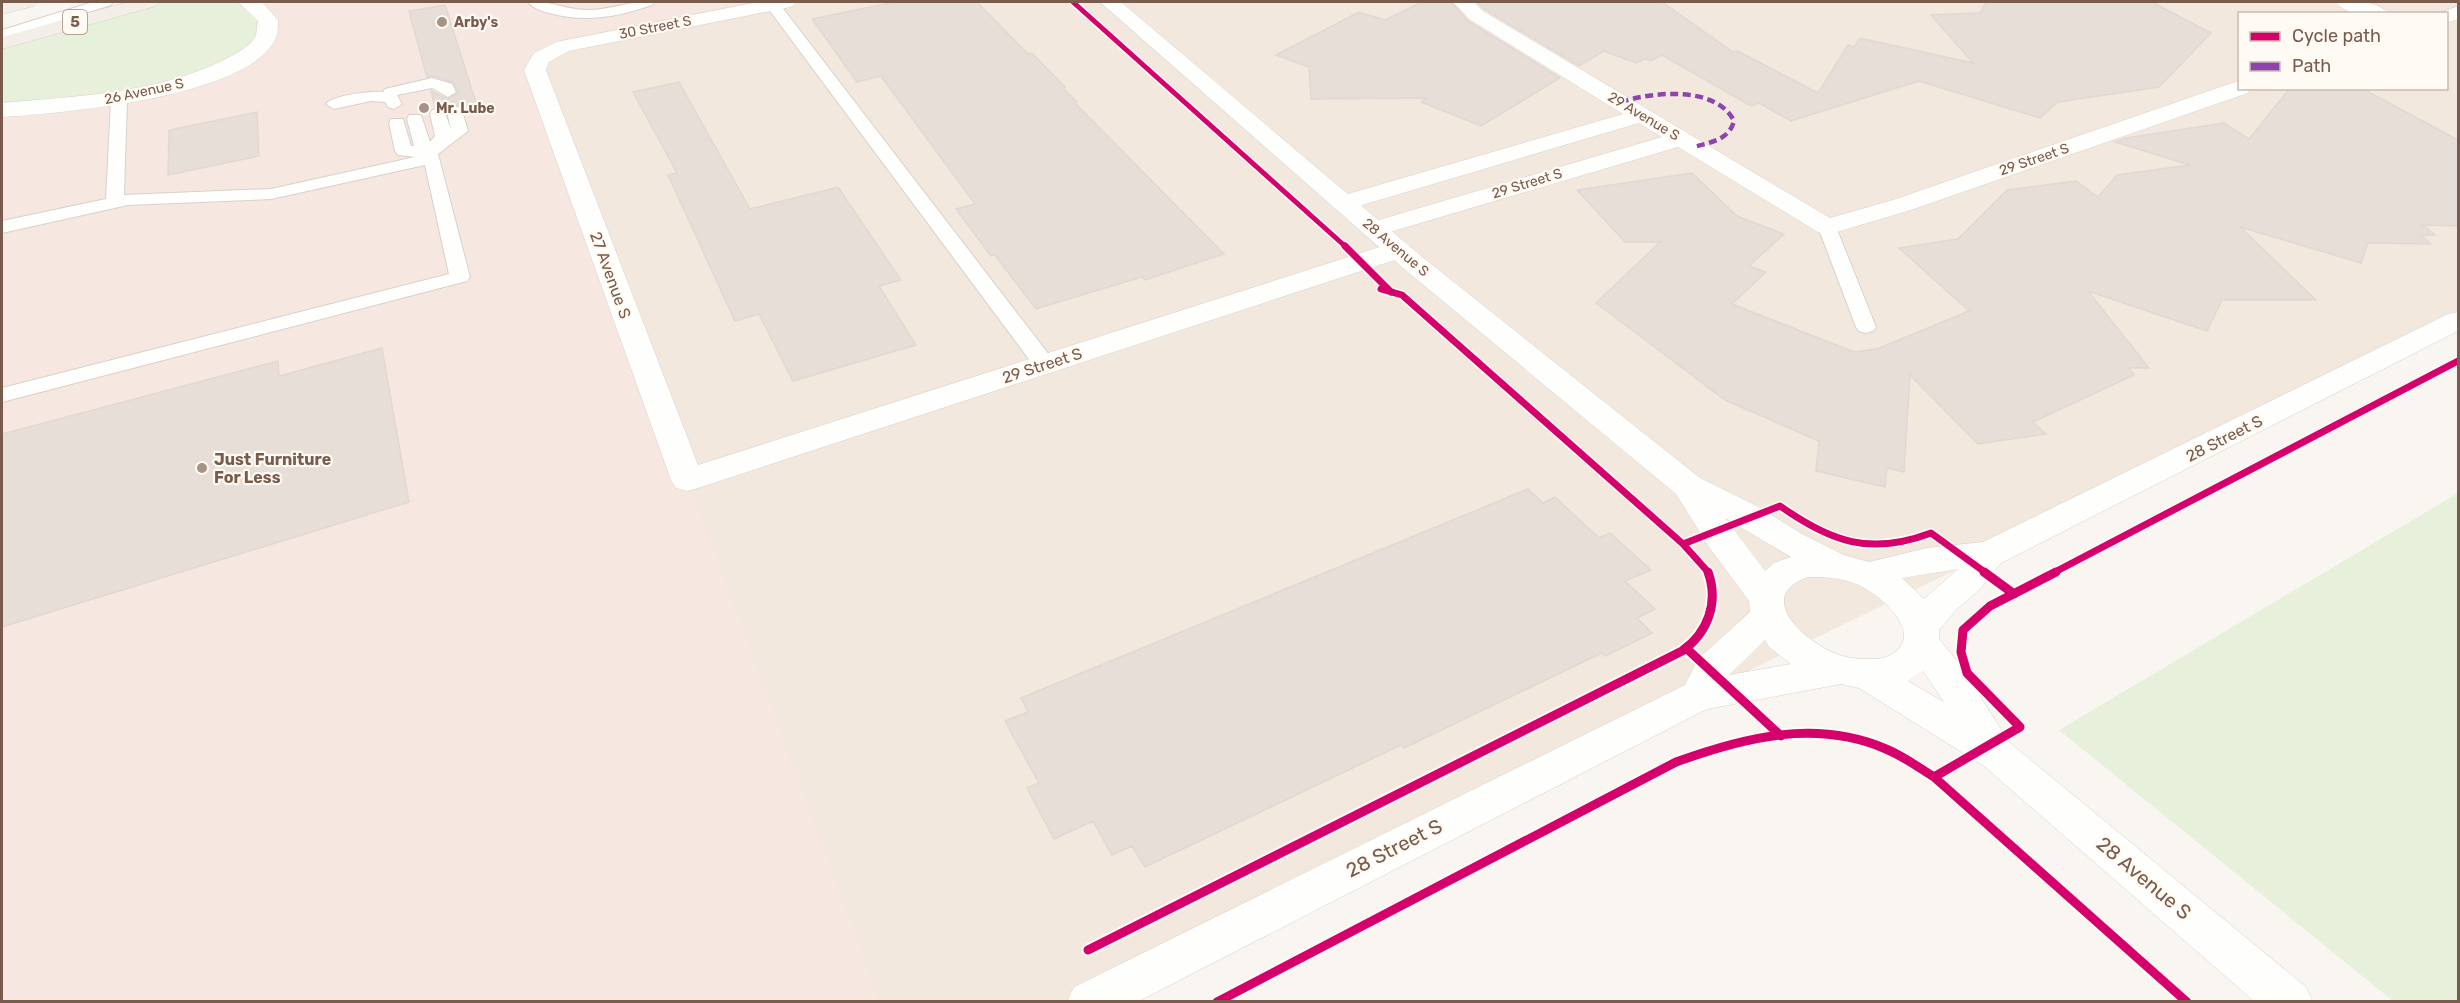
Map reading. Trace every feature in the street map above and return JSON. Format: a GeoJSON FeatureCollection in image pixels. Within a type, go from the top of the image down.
{"type":"FeatureCollection","features":[{"type":"Feature","properties":{"kind":"main road"},"geometry":{"type":"LineString","coordinates":[[2,8],[27,2]]}},
{"type":"Feature","properties":{"kind":"main road","name":"5"},"geometry":{"type":"LineString","coordinates":[[2,43],[150,2]]}},
{"type":"Feature","properties":{"kind":"street","name":"26 Avenue S"},"geometry":{"type":"LineString","coordinates":[[2,111],[119,99],[171,88],[216,72],[248,56],[266,38],[268,20],[248,2]]}},
{"type":"Feature","properties":{"kind":"street","name":"28 Avenue S"},"geometry":{"type":"LineString","coordinates":[[1110,2],[1374,229],[1688,486]]}},
{"type":"Feature","properties":{"kind":"street","name":"29 Avenue S"},"geometry":{"type":"LineString","coordinates":[[1463,2],[1476,15],[1827,227]]}},
{"type":"Feature","properties":{"kind":"street"},"geometry":{"type":"LineString","coordinates":[[2346,2],[2374,12]]}},
{"type":"Feature","properties":{"kind":"street","name":"30 Street S"},"geometry":{"type":"LineString","coordinates":[[536,70],[536,64],[543,56],[563,46],[779,3]]}},
{"type":"Feature","properties":{"kind":"street","name":"27 Avenue S"},"geometry":{"type":"LineString","coordinates":[[536,70],[687,480]]}},
{"type":"Feature","properties":{"kind":"street","name":"29 Street S"},"geometry":{"type":"LineString","coordinates":[[1827,227],[1902,205],[2238,89]]}},
{"type":"Feature","properties":{"kind":"street","name":"29 Street S"},"geometry":{"type":"LineString","coordinates":[[1343,203],[1643,115]]}},
{"type":"Feature","properties":{"kind":"street","name":"29 Street S"},"geometry":{"type":"LineString","coordinates":[[1374,229],[1681,139]]}},
{"type":"Feature","properties":{"kind":"street","name":"29 Street S"},"geometry":{"type":"LineString","coordinates":[[687,480],[1398,249]]}},
{"type":"Feature","properties":{"kind":"street","name":"28 Street S"},"geometry":{"type":"LineString","coordinates":[[1989,554],[2458,320]]}},
{"type":"Feature","properties":{"kind":"street"},"geometry":{"type":"LineString","coordinates":[[1688,486],[1751,517],[1790,542],[1898,593],[1913,610],[1921,635],[1998,756]]}},
{"type":"Feature","properties":{"kind":"street"},"geometry":{"type":"LineString","coordinates":[[1688,486],[1767,608],[1782,637],[1802,653],[1827,666],[1854,672],[1899,669],[1913,658],[1921,635],[1944,600],[1968,580],[1989,554]]}},
{"type":"Feature","properties":{"kind":"street"},"geometry":{"type":"LineString","coordinates":[[1699,695],[1711,669],[1767,608],[1773,584],[1786,572],[1806,565],[1850,570],[1941,556],[1989,554]]}},
{"type":"Feature","properties":{"kind":"street"},"geometry":{"type":"LineString","coordinates":[[1854,672],[1998,756]]}},
{"type":"Feature","properties":{"kind":"street","name":"28 Street S"},"geometry":{"type":"LineString","coordinates":[[1090,1002],[1699,695],[1854,672]]}},
{"type":"Feature","properties":{"kind":"street","name":"28 Avenue S"},"geometry":{"type":"LineString","coordinates":[[1998,756],[2290,1002]]}},
{"type":"Feature","properties":{"kind":"lane"},"geometry":{"type":"LineString","coordinates":[[2,35],[106,2]]}},
{"type":"Feature","properties":{"kind":"lane"},"geometry":{"type":"LineString","coordinates":[[535,2],[555,11],[577,15],[603,14],[646,2]]}},
{"type":"Feature","properties":{"kind":"lane"},"geometry":{"type":"LineString","coordinates":[[779,3],[1044,365]]}},
{"type":"Feature","properties":{"kind":"lane"},"geometry":{"type":"LineString","coordinates":[[412,94],[438,83],[446,87],[448,92]]}},
{"type":"Feature","properties":{"kind":"lane"},"geometry":{"type":"LineString","coordinates":[[334,104],[371,96],[393,98],[428,90],[432,96]]}},
{"type":"Feature","properties":{"kind":"lane"},"geometry":{"type":"LineString","coordinates":[[115,203],[119,99]]}},
{"type":"Feature","properties":{"kind":"lane"},"geometry":{"type":"LineString","coordinates":[[2,227],[128,200],[271,194],[432,154],[444,137],[447,112]]}},
{"type":"Feature","properties":{"kind":"lane"},"geometry":{"type":"LineString","coordinates":[[2,395],[460,277],[432,154],[423,147],[415,119]]}},
{"type":"Feature","properties":{"kind":"lane"},"geometry":{"type":"LineString","coordinates":[[397,123],[404,151],[432,154]]}},
{"type":"Feature","properties":{"kind":"lane"},"geometry":{"type":"LineString","coordinates":[[1827,227],[1866,327]]}},
{"type":"Feature","properties":{"kind":"shaded area"},"geometry":{"type":"Polygon","coordinates":[[[159,2],[2458,2],[2458,320],[2195,453],[1699,695],[1087,1001],[2,1002],[2,45],[159,2]]]}},
{"type":"Feature","properties":{"kind":"shaded area"},"geometry":{"type":"Polygon","coordinates":[[[248,2],[786,2],[593,39],[536,64],[879,1001],[2,1002],[2,110],[20,107],[255,6],[248,2]]]}},
{"type":"Feature","properties":{"kind":"green space"},"geometry":{"type":"Polygon","coordinates":[[[149,2],[248,2],[268,20],[248,56],[171,88],[2,110],[2,43],[149,2]]]}},
{"type":"Feature","properties":{"kind":"green space"},"geometry":{"type":"Polygon","coordinates":[[[2458,493],[2458,1001],[2393,1001],[2059,730],[2458,493]]]}},
{"type":"Feature","properties":{"kind":"building"},"geometry":{"type":"Polygon","coordinates":[[[894,2],[977,2],[1028,54],[1032,53],[1065,87],[1063,88],[1077,102],[1075,103],[1224,254],[1145,280],[1142,277],[1036,309],[995,255],[991,256],[956,209],[975,204],[881,76],[857,82],[812,19],[894,2]]]}},
{"type":"Feature","properties":{"kind":"building"},"geometry":{"type":"Polygon","coordinates":[[[1422,2],[1451,2],[1468,21],[1560,78],[1481,126],[1421,102],[1426,98],[1311,99],[1309,67],[1276,55],[1359,12],[1385,20],[1422,2]]]}},
{"type":"Feature","properties":{"kind":"building"},"geometry":{"type":"Polygon","coordinates":[[[1477,2],[1662,2],[1733,52],[1738,51],[1818,93],[1848,45],[1854,47],[1860,38],[1973,63],[1931,15],[1980,13],[1986,2],[2152,2],[2211,33],[2159,87],[2058,102],[2040,118],[1919,81],[1791,121],[1759,103],[1751,106],[1662,55],[1651,61],[1645,59],[1636,63],[1604,51],[1579,66],[1484,9],[1477,2]]]}},
{"type":"Feature","properties":{"kind":"building"},"geometry":{"type":"Polygon","coordinates":[[[445,5],[477,106],[464,109],[461,105],[449,105],[446,109],[435,108],[431,91],[447,99],[457,94],[458,91],[453,82],[433,76],[427,77],[409,11],[445,5]]]}},
{"type":"Feature","properties":{"kind":"building"},"geometry":{"type":"Polygon","coordinates":[[[679,82],[750,209],[838,187],[901,280],[879,286],[916,345],[793,381],[759,314],[735,321],[668,175],[677,173],[633,92],[679,82]]]}},
{"type":"Feature","properties":{"kind":"building"},"geometry":{"type":"Polygon","coordinates":[[[2288,90],[2365,90],[2458,140],[2458,226],[2423,225],[2435,235],[2421,235],[2431,244],[2368,243],[2361,263],[2240,227],[2316,300],[2222,300],[2207,331],[2088,291],[2149,368],[2129,368],[2134,375],[2033,422],[2046,434],[1978,444],[1910,375],[1904,472],[1887,468],[1885,487],[1816,471],[1819,441],[1725,400],[1596,303],[1660,242],[1625,242],[1577,190],[1692,173],[1737,216],[1784,234],[1749,266],[1766,272],[1732,304],[1854,352],[1877,349],[1969,311],[1899,248],[1958,239],[2007,190],[2076,181],[2098,197],[2117,175],[2190,165],[2115,142],[2126,138],[2224,123],[2249,139],[2288,90]]]}},
{"type":"Feature","properties":{"kind":"building"},"geometry":{"type":"Polygon","coordinates":[[[257,112],[259,156],[168,175],[169,130],[257,112]]]}},
{"type":"Feature","properties":{"kind":"building","name":"Just Furniture For Less"},"geometry":{"type":"Polygon","coordinates":[[[382,348],[409,502],[2,627],[2,434],[278,361],[279,376],[382,348]]]}},
{"type":"Feature","properties":{"kind":"building"},"geometry":{"type":"Polygon","coordinates":[[[1528,489],[1543,503],[1555,497],[1599,538],[1610,533],[1651,570],[1625,581],[1655,609],[1637,618],[1652,633],[1605,656],[1602,653],[1404,748],[1401,745],[1145,867],[1132,846],[1112,855],[1093,821],[1054,839],[1027,788],[1039,783],[1005,721],[1028,712],[1021,698],[1528,489]]]}},
{"type":"Feature","properties":{"kind":"marked path"},"geometry":{"type":"LineString","coordinates":[[1621,102],[1652,94],[1678,94],[1712,102],[1730,113],[1734,121],[1729,133],[1694,147]]}},
{"type":"Feature","properties":{"kind":"cycle path"},"geometry":{"type":"LineString","coordinates":[[1073,2],[1333,234],[1391,292]]}},
{"type":"Feature","properties":{"kind":"cycle path"},"geometry":{"type":"LineString","coordinates":[[1088,950],[1657,665],[1685,649],[1706,624],[1714,592],[1708,571],[1703,564],[1402,295],[1381,289]]}},
{"type":"Feature","properties":{"kind":"cycle path"},"geometry":{"type":"LineString","coordinates":[[1934,777],[2020,727],[1967,673],[1961,652],[1963,630],[1990,606],[2458,361]]}},
{"type":"Feature","properties":{"kind":"cycle path"},"geometry":{"type":"LineString","coordinates":[[1683,544],[1780,506],[1815,529],[1852,543],[1890,545],[1931,533],[2014,594]]}},
{"type":"Feature","properties":{"kind":"cycle path"},"geometry":{"type":"LineString","coordinates":[[1686,648],[1781,736]]}},
{"type":"Feature","properties":{"kind":"cycle path"},"geometry":{"type":"LineString","coordinates":[[1217,1002],[1676,762],[1742,741],[1810,732],[1842,735],[1876,745],[1900,755],[1934,777],[2187,1002]]}},
{"type":"Feature","properties":{"kind":"place","name":"Arby's"},"geometry":{"type":"Point","coordinates":[442,22]}},
{"type":"Feature","properties":{"kind":"place","name":"Mr. Lube"},"geometry":{"type":"Point","coordinates":[424,108]}},
{"type":"Feature","properties":{"kind":"place","name":"Just Furniture For Less"},"geometry":{"type":"Point","coordinates":[202,468]}}]}
